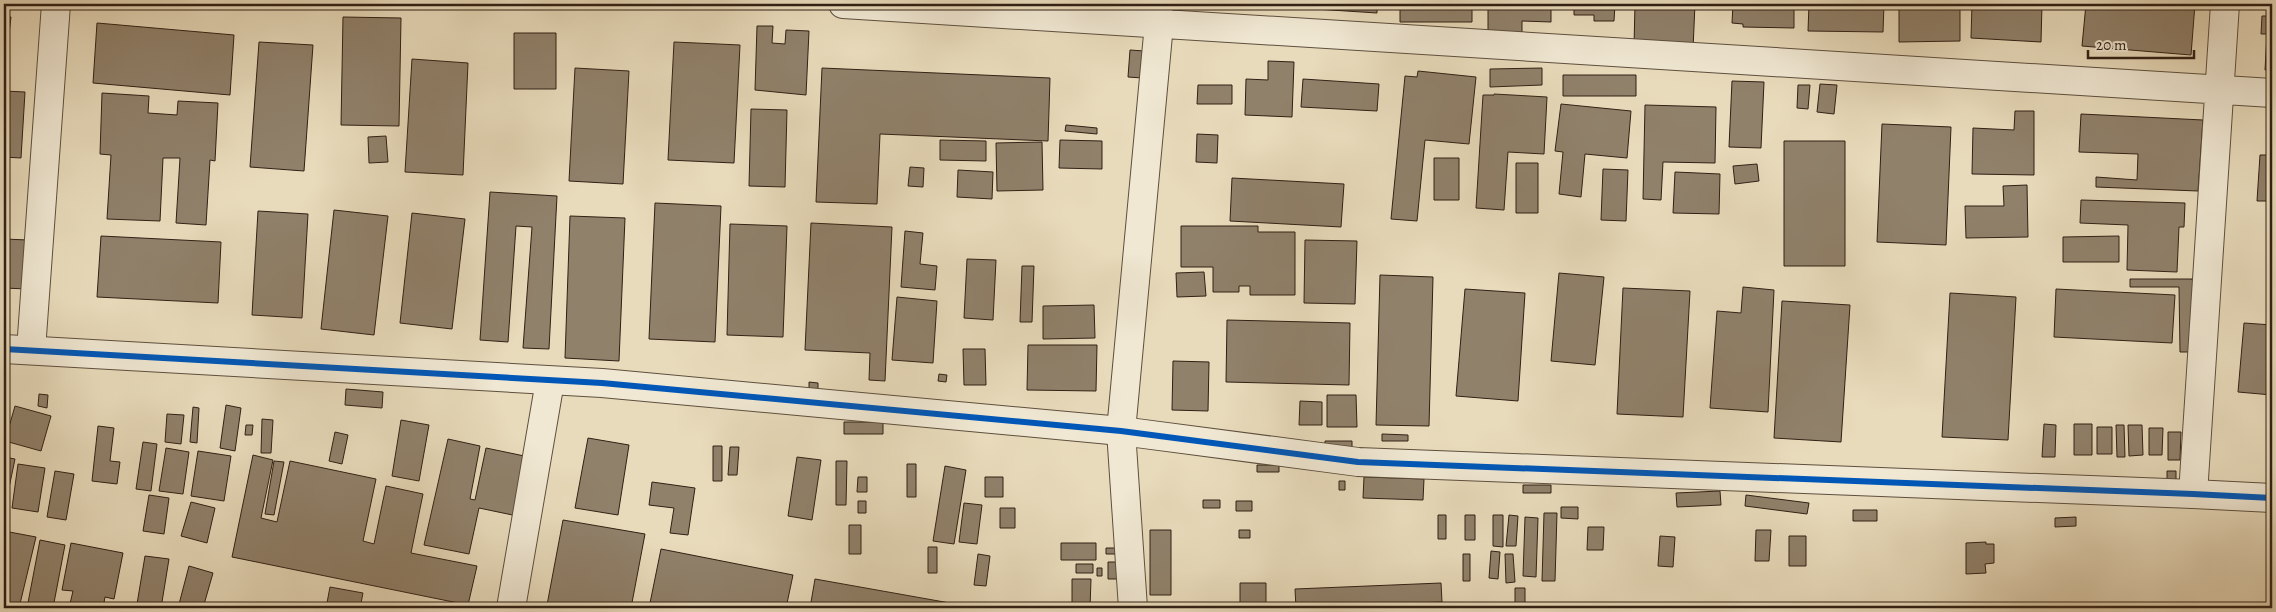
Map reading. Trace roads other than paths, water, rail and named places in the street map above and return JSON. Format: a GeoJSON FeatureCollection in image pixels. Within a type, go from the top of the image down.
{"type":"FeatureCollection","features":[{"type":"Feature","properties":{"kind":"street"},"geometry":{"type":"LineString","coordinates":[[31,350],[56,4]]}},
{"type":"Feature","properties":{"kind":"street"},"geometry":{"type":"LineString","coordinates":[[843,4],[1159,14],[2272,93]]}},
{"type":"Feature","properties":{"kind":"street"},"geometry":{"type":"LineString","coordinates":[[2194,494],[2225,4]]}},
{"type":"Feature","properties":{"kind":"street"},"geometry":{"type":"LineString","coordinates":[[1133,608],[1121,431],[1159,14]]}},
{"type":"Feature","properties":{"kind":"street"},"geometry":{"type":"LineString","coordinates":[[4,349],[550,380],[1121,431],[1358,462],[2272,498]]}},
{"type":"Feature","properties":{"kind":"street"},"geometry":{"type":"LineString","coordinates":[[511,608],[550,380]]}}]}
